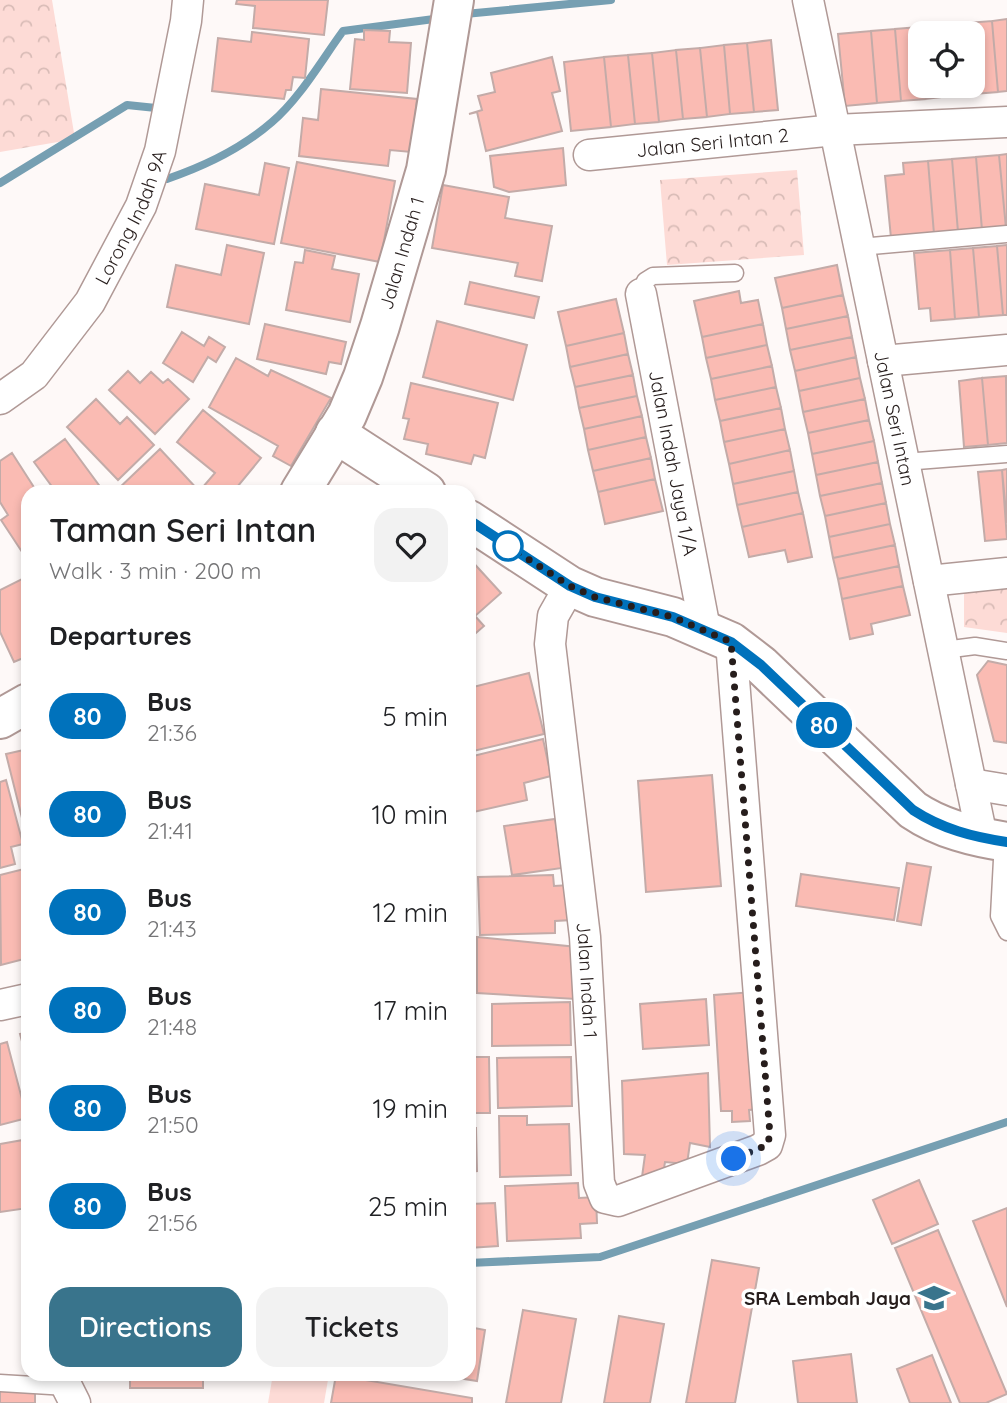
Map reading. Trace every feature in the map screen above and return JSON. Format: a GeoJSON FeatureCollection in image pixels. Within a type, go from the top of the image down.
{"type":"FeatureCollection","features":[{"type":"Feature","properties":{"kind":"street","name":"Lorong Indah 9A"},"geometry":{"type":"LineString","coordinates":[[0,399],[34,375],[90,302],[141,206],[160,151],[188,0]]}},
{"type":"Feature","properties":{"kind":"street","name":"Jalan Indah 1"},"geometry":{"type":"LineString","coordinates":[[304,485],[347,415],[380,326],[426,170],[454,0]]}},
{"type":"Feature","properties":{"kind":"street","name":"Jalan Seri Intan"},"geometry":{"type":"LineString","coordinates":[[808,0],[971,785],[997,840]]}},
{"type":"Feature","properties":{"kind":"street","name":"Jalan Seri Intan 2"},"geometry":{"type":"LineString","coordinates":[[589,155],[835,130],[1007,122]]}},
{"type":"Feature","properties":{"kind":"street","name":"Jalan Indah Jaya 1/A"},"geometry":{"type":"LineString","coordinates":[[641,294],[718,636],[770,1135]]}},
{"type":"Feature","properties":{"kind":"street"},"geometry":{"type":"LineString","coordinates":[[883,361],[1007,350]]}},
{"type":"Feature","properties":{"kind":"street"},"geometry":{"type":"LineString","coordinates":[[335,433],[415,485]]}},
{"type":"Feature","properties":{"kind":"street"},"geometry":{"type":"LineString","coordinates":[[476,525],[570,586],[595,597],[673,617],[718,636],[761,665],[913,810],[933,823],[997,840]]}},
{"type":"Feature","properties":{"kind":"street"},"geometry":{"type":"LineString","coordinates":[[929,581],[1007,573]]}},
{"type":"Feature","properties":{"kind":"street","name":"Jalan Indah 1"},"geometry":{"type":"LineString","coordinates":[[570,586],[553,616],[550,644],[585,937],[599,1183],[605,1198],[618,1201],[758,1150],[767,1145],[770,1135]]}},
{"type":"Feature","properties":{"kind":"street"},"geometry":{"type":"LineString","coordinates":[[0,719],[21,707]]}},
{"type":"Feature","properties":{"kind":"street"},"geometry":{"type":"LineString","coordinates":[[971,785],[1007,790]]}},
{"type":"Feature","properties":{"kind":"street"},"geometry":{"type":"LineString","coordinates":[[0,1005],[21,1000]]}},
{"type":"Feature","properties":{"kind":"lane"},"geometry":{"type":"LineString","coordinates":[[860,247],[1007,234]]}},
{"type":"Feature","properties":{"kind":"lane"},"geometry":{"type":"LineString","coordinates":[[641,294],[645,281],[653,276],[735,273]]}},
{"type":"Feature","properties":{"kind":"lane"},"geometry":{"type":"LineString","coordinates":[[904,462],[1007,454]]}},
{"type":"Feature","properties":{"kind":"lane"},"geometry":{"type":"LineString","coordinates":[[944,650],[975,646],[1007,651]]}},
{"type":"Feature","properties":{"kind":"lane"},"geometry":{"type":"LineString","coordinates":[[997,840],[999,916],[1007,932]]}},
{"type":"Feature","properties":{"kind":"lane"},"geometry":{"type":"LineString","coordinates":[[0,1383],[39,1384],[71,1395]]}},
{"type":"Feature","properties":{"kind":"green space"},"geometry":{"type":"Polygon","coordinates":[[[0,0],[52,0],[75,139],[0,152],[0,0]]]}},
{"type":"Feature","properties":{"kind":"green space"},"geometry":{"type":"Polygon","coordinates":[[[797,170],[804,255],[667,265],[660,180],[797,170]]]}},
{"type":"Feature","properties":{"kind":"green space"},"geometry":{"type":"Polygon","coordinates":[[[1007,580],[1007,633],[964,627],[964,583],[1007,580]]]}},
{"type":"Feature","properties":{"kind":"green space"},"geometry":{"type":"Polygon","coordinates":[[[272,1381],[328,1381],[324,1403],[268,1403],[272,1381]]]}},
{"type":"Feature","properties":{"kind":"building"},"geometry":{"type":"Polygon","coordinates":[[[237,0],[328,0],[324,35],[253,28],[255,6],[236,4],[237,0]]]}},
{"type":"Feature","properties":{"kind":"building"},"geometry":{"type":"Polygon","coordinates":[[[1007,19],[1007,91],[998,92],[992,21],[1007,19]]]}},
{"type":"Feature","properties":{"kind":"building"},"geometry":{"type":"Polygon","coordinates":[[[992,21],[998,92],[985,93],[985,22],[992,21]]]}},
{"type":"Feature","properties":{"kind":"building"},"geometry":{"type":"Polygon","coordinates":[[[908,28],[908,98],[926,99],[901,101],[895,29],[908,28]]]}},
{"type":"Feature","properties":{"kind":"building"},"geometry":{"type":"Polygon","coordinates":[[[895,29],[901,101],[877,103],[871,31],[895,29]]]}},
{"type":"Feature","properties":{"kind":"building"},"geometry":{"type":"Polygon","coordinates":[[[364,30],[390,31],[389,42],[411,43],[407,93],[350,89],[355,39],[364,40],[364,30]]]}},
{"type":"Feature","properties":{"kind":"building"},"geometry":{"type":"Polygon","coordinates":[[[871,31],[877,103],[845,106],[838,34],[871,31]]]}},
{"type":"Feature","properties":{"kind":"building"},"geometry":{"type":"Polygon","coordinates":[[[252,32],[309,39],[305,78],[293,77],[291,90],[286,90],[284,99],[212,91],[218,38],[251,42],[252,32]]]}},
{"type":"Feature","properties":{"kind":"building"},"geometry":{"type":"Polygon","coordinates":[[[771,40],[778,110],[754,112],[747,43],[771,40]]]}},
{"type":"Feature","properties":{"kind":"building"},"geometry":{"type":"Polygon","coordinates":[[[747,43],[754,112],[730,114],[724,45],[747,43]]]}},
{"type":"Feature","properties":{"kind":"building"},"geometry":{"type":"Polygon","coordinates":[[[724,45],[730,114],[707,117],[700,48],[724,45]]]}},
{"type":"Feature","properties":{"kind":"building"},"geometry":{"type":"Polygon","coordinates":[[[700,48],[707,117],[683,119],[676,50],[700,48]]]}},
{"type":"Feature","properties":{"kind":"building"},"geometry":{"type":"Polygon","coordinates":[[[676,50],[683,119],[659,122],[652,53],[676,50]]]}},
{"type":"Feature","properties":{"kind":"building"},"geometry":{"type":"Polygon","coordinates":[[[652,53],[659,122],[635,124],[628,55],[652,53]]]}},
{"type":"Feature","properties":{"kind":"building"},"geometry":{"type":"Polygon","coordinates":[[[628,55],[635,124],[611,127],[604,57],[628,55]]]}},
{"type":"Feature","properties":{"kind":"building"},"geometry":{"type":"Polygon","coordinates":[[[552,57],[560,91],[552,93],[562,131],[486,151],[477,112],[469,114],[482,110],[478,96],[495,92],[491,73],[552,57]]]}},
{"type":"Feature","properties":{"kind":"building"},"geometry":{"type":"Polygon","coordinates":[[[604,57],[611,127],[571,131],[564,62],[604,57]]]}},
{"type":"Feature","properties":{"kind":"building"},"geometry":{"type":"Polygon","coordinates":[[[321,89],[417,99],[411,152],[390,150],[388,166],[299,156],[303,118],[318,120],[321,89]]]}},
{"type":"Feature","properties":{"kind":"building"},"geometry":{"type":"Polygon","coordinates":[[[563,148],[566,185],[509,192],[494,187],[490,156],[563,148]]]}},
{"type":"Feature","properties":{"kind":"building"},"geometry":{"type":"Polygon","coordinates":[[[1007,154],[1007,228],[1006,228],[999,155],[1007,154]]]}},
{"type":"Feature","properties":{"kind":"building"},"geometry":{"type":"Polygon","coordinates":[[[999,155],[1006,228],[982,230],[976,157],[999,155]]]}},
{"type":"Feature","properties":{"kind":"building"},"geometry":{"type":"Polygon","coordinates":[[[976,157],[982,230],[958,232],[952,159],[976,157]]]}},
{"type":"Feature","properties":{"kind":"building"},"geometry":{"type":"Polygon","coordinates":[[[952,159],[958,232],[934,234],[928,161],[952,159]]]}},
{"type":"Feature","properties":{"kind":"building"},"geometry":{"type":"Polygon","coordinates":[[[928,161],[934,234],[891,238],[885,176],[904,174],[903,163],[928,161]]]}},
{"type":"Feature","properties":{"kind":"building"},"geometry":{"type":"Polygon","coordinates":[[[297,162],[395,181],[380,262],[281,243],[297,162]]]}},
{"type":"Feature","properties":{"kind":"building"},"geometry":{"type":"Polygon","coordinates":[[[265,163],[289,168],[274,244],[196,229],[205,184],[259,195],[265,163]]]}},
{"type":"Feature","properties":{"kind":"building"},"geometry":{"type":"Polygon","coordinates":[[[443,185],[509,197],[505,218],[552,226],[542,281],[515,276],[518,263],[432,248],[443,185]]]}},
{"type":"Feature","properties":{"kind":"building"},"geometry":{"type":"Polygon","coordinates":[[[227,245],[264,253],[249,324],[167,307],[176,265],[221,275],[227,245]]]}},
{"type":"Feature","properties":{"kind":"building"},"geometry":{"type":"Polygon","coordinates":[[[1007,245],[1007,315],[1003,315],[997,246],[1007,245]]]}},
{"type":"Feature","properties":{"kind":"building"},"geometry":{"type":"Polygon","coordinates":[[[997,246],[1003,315],[979,317],[973,248],[997,246]]]}},
{"type":"Feature","properties":{"kind":"building"},"geometry":{"type":"Polygon","coordinates":[[[973,248],[979,317],[955,319],[950,250],[973,248]]]}},
{"type":"Feature","properties":{"kind":"building"},"geometry":{"type":"Polygon","coordinates":[[[305,250],[335,256],[332,269],[359,274],[350,322],[286,310],[295,262],[303,263],[305,250]]]}},
{"type":"Feature","properties":{"kind":"building"},"geometry":{"type":"Polygon","coordinates":[[[950,250],[955,319],[931,321],[930,308],[919,309],[914,253],[950,250]]]}},
{"type":"Feature","properties":{"kind":"building"},"geometry":{"type":"Polygon","coordinates":[[[837,265],[843,295],[782,308],[775,278],[837,265]]]}},
{"type":"Feature","properties":{"kind":"building"},"geometry":{"type":"Polygon","coordinates":[[[470,282],[539,297],[534,318],[465,304],[470,282]]]}},
{"type":"Feature","properties":{"kind":"building"},"geometry":{"type":"Polygon","coordinates":[[[739,291],[741,303],[758,300],[763,324],[702,337],[694,301],[739,291]]]}},
{"type":"Feature","properties":{"kind":"building"},"geometry":{"type":"Polygon","coordinates":[[[843,295],[848,316],[786,329],[782,308],[843,295]]]}},
{"type":"Feature","properties":{"kind":"building"},"geometry":{"type":"Polygon","coordinates":[[[616,299],[624,333],[566,346],[558,312],[616,299]]]}},
{"type":"Feature","properties":{"kind":"building"},"geometry":{"type":"Polygon","coordinates":[[[848,316],[852,337],[790,350],[786,329],[848,316]]]}},
{"type":"Feature","properties":{"kind":"building"},"geometry":{"type":"Polygon","coordinates":[[[437,321],[527,345],[513,400],[423,377],[437,321]]]}},
{"type":"Feature","properties":{"kind":"building"},"geometry":{"type":"Polygon","coordinates":[[[265,324],[346,342],[341,364],[329,362],[326,374],[257,359],[265,324]]]}},
{"type":"Feature","properties":{"kind":"building"},"geometry":{"type":"Polygon","coordinates":[[[763,324],[767,345],[706,358],[702,337],[763,324]]]}},
{"type":"Feature","properties":{"kind":"building"},"geometry":{"type":"Polygon","coordinates":[[[182,332],[204,346],[209,337],[225,347],[216,362],[208,357],[193,382],[163,363],[182,332]]]}},
{"type":"Feature","properties":{"kind":"building"},"geometry":{"type":"Polygon","coordinates":[[[624,333],[628,354],[570,367],[566,346],[624,333]]]}},
{"type":"Feature","properties":{"kind":"building"},"geometry":{"type":"Polygon","coordinates":[[[852,337],[856,357],[795,371],[790,350],[852,337]]]}},
{"type":"Feature","properties":{"kind":"building"},"geometry":{"type":"Polygon","coordinates":[[[767,345],[772,366],[711,379],[706,358],[767,345]]]}},
{"type":"Feature","properties":{"kind":"building"},"geometry":{"type":"Polygon","coordinates":[[[628,354],[633,375],[575,387],[570,367],[628,354]]]}},
{"type":"Feature","properties":{"kind":"building"},"geometry":{"type":"Polygon","coordinates":[[[856,357],[860,378],[799,391],[795,371],[856,357]]]}},
{"type":"Feature","properties":{"kind":"building"},"geometry":{"type":"Polygon","coordinates":[[[236,358],[268,376],[271,370],[331,398],[291,466],[273,456],[278,446],[209,407],[236,358]]]}},
{"type":"Feature","properties":{"kind":"building"},"geometry":{"type":"Polygon","coordinates":[[[772,366],[776,387],[715,400],[711,379],[772,366]]]}},
{"type":"Feature","properties":{"kind":"building"},"geometry":{"type":"Polygon","coordinates":[[[128,371],[140,383],[151,372],[163,383],[168,379],[189,399],[155,434],[109,390],[128,371]]]}},
{"type":"Feature","properties":{"kind":"building"},"geometry":{"type":"Polygon","coordinates":[[[633,375],[637,396],[579,408],[575,387],[633,375]]]}},
{"type":"Feature","properties":{"kind":"building"},"geometry":{"type":"Polygon","coordinates":[[[1006,376],[1007,443],[988,445],[982,378],[1006,376]]]}},
{"type":"Feature","properties":{"kind":"building"},"geometry":{"type":"Polygon","coordinates":[[[860,378],[865,399],[803,412],[799,391],[860,378]]]}},
{"type":"Feature","properties":{"kind":"building"},"geometry":{"type":"Polygon","coordinates":[[[982,378],[988,445],[964,447],[959,381],[982,378]]]}},
{"type":"Feature","properties":{"kind":"building"},"geometry":{"type":"Polygon","coordinates":[[[411,383],[498,403],[485,458],[474,455],[471,464],[426,454],[428,444],[404,439],[409,419],[403,418],[411,383]]]}},
{"type":"Feature","properties":{"kind":"building"},"geometry":{"type":"Polygon","coordinates":[[[776,387],[781,408],[720,421],[715,400],[776,387]]]}},
{"type":"Feature","properties":{"kind":"building"},"geometry":{"type":"Polygon","coordinates":[[[637,396],[642,416],[584,429],[579,408],[637,396]]]}},
{"type":"Feature","properties":{"kind":"building"},"geometry":{"type":"Polygon","coordinates":[[[96,399],[120,424],[127,417],[154,445],[118,480],[67,427],[96,399]]]}},
{"type":"Feature","properties":{"kind":"building"},"geometry":{"type":"Polygon","coordinates":[[[865,399],[869,420],[808,433],[803,412],[865,399]]]}},
{"type":"Feature","properties":{"kind":"building"},"geometry":{"type":"Polygon","coordinates":[[[781,408],[785,429],[724,442],[720,421],[781,408]]]}},
{"type":"Feature","properties":{"kind":"building"},"geometry":{"type":"Polygon","coordinates":[[[203,410],[261,458],[239,485],[205,485],[215,473],[177,442],[203,410]]]}},
{"type":"Feature","properties":{"kind":"building"},"geometry":{"type":"Polygon","coordinates":[[[642,416],[646,437],[588,450],[584,429],[642,416]]]}},
{"type":"Feature","properties":{"kind":"building"},"geometry":{"type":"Polygon","coordinates":[[[869,420],[874,441],[812,454],[808,433],[869,420]]]}},
{"type":"Feature","properties":{"kind":"building"},"geometry":{"type":"Polygon","coordinates":[[[785,429],[790,450],[729,464],[724,442],[785,429]]]}},
{"type":"Feature","properties":{"kind":"building"},"geometry":{"type":"Polygon","coordinates":[[[646,437],[651,458],[593,471],[588,450],[646,437]]]}},
{"type":"Feature","properties":{"kind":"building"},"geometry":{"type":"Polygon","coordinates":[[[65,439],[99,485],[51,485],[34,462],[65,439]]]}},
{"type":"Feature","properties":{"kind":"building"},"geometry":{"type":"Polygon","coordinates":[[[874,441],[878,462],[816,475],[812,454],[874,441]]]}},
{"type":"Feature","properties":{"kind":"building"},"geometry":{"type":"Polygon","coordinates":[[[160,449],[193,485],[122,485],[160,449]]]}},
{"type":"Feature","properties":{"kind":"building"},"geometry":{"type":"Polygon","coordinates":[[[790,450],[794,471],[733,484],[729,464],[790,450]]]}},
{"type":"Feature","properties":{"kind":"building"},"geometry":{"type":"Polygon","coordinates":[[[12,453],[33,485],[21,485],[21,550],[1,520],[8,515],[0,502],[0,461],[12,453]]]}},
{"type":"Feature","properties":{"kind":"building"},"geometry":{"type":"Polygon","coordinates":[[[651,458],[655,479],[598,492],[593,471],[651,458]]]}},
{"type":"Feature","properties":{"kind":"building"},"geometry":{"type":"Polygon","coordinates":[[[878,462],[882,483],[820,496],[816,475],[878,462]]]}},
{"type":"Feature","properties":{"kind":"building"},"geometry":{"type":"Polygon","coordinates":[[[1007,469],[1007,523],[1002,470],[1007,469]]]}},
{"type":"Feature","properties":{"kind":"building"},"geometry":{"type":"Polygon","coordinates":[[[1002,470],[1007,539],[985,541],[978,472],[1002,470]]]}},
{"type":"Feature","properties":{"kind":"building"},"geometry":{"type":"Polygon","coordinates":[[[794,471],[798,492],[737,505],[733,484],[794,471]]]}},
{"type":"Feature","properties":{"kind":"building"},"geometry":{"type":"Polygon","coordinates":[[[655,479],[663,511],[605,524],[598,492],[655,479]]]}},
{"type":"Feature","properties":{"kind":"building"},"geometry":{"type":"Polygon","coordinates":[[[882,483],[886,503],[825,516],[820,496],[882,483]]]}},
{"type":"Feature","properties":{"kind":"building"},"geometry":{"type":"Polygon","coordinates":[[[798,492],[803,513],[742,527],[737,505],[798,492]]]}},
{"type":"Feature","properties":{"kind":"building"},"geometry":{"type":"Polygon","coordinates":[[[886,503],[890,524],[829,537],[825,516],[886,503]]]}},
{"type":"Feature","properties":{"kind":"building"},"geometry":{"type":"Polygon","coordinates":[[[803,513],[812,557],[788,562],[785,550],[749,557],[742,527],[803,513]]]}},
{"type":"Feature","properties":{"kind":"building"},"geometry":{"type":"Polygon","coordinates":[[[890,524],[895,545],[833,558],[829,537],[890,524]]]}},
{"type":"Feature","properties":{"kind":"building"},"geometry":{"type":"Polygon","coordinates":[[[895,545],[899,566],[838,579],[833,558],[895,545]]]}},
{"type":"Feature","properties":{"kind":"building"},"geometry":{"type":"Polygon","coordinates":[[[476,566],[501,593],[476,615],[476,566]]]}},
{"type":"Feature","properties":{"kind":"building"},"geometry":{"type":"Polygon","coordinates":[[[899,566],[903,586],[842,599],[838,579],[899,566]]]}},
{"type":"Feature","properties":{"kind":"building"},"geometry":{"type":"Polygon","coordinates":[[[21,580],[21,659],[14,662],[0,632],[0,590],[21,580]]]}},
{"type":"Feature","properties":{"kind":"building"},"geometry":{"type":"Polygon","coordinates":[[[903,586],[910,615],[871,624],[873,634],[850,639],[842,599],[903,586]]]}},
{"type":"Feature","properties":{"kind":"building"},"geometry":{"type":"Polygon","coordinates":[[[476,617],[484,626],[476,633],[476,617]]]}},
{"type":"Feature","properties":{"kind":"building"},"geometry":{"type":"Polygon","coordinates":[[[988,661],[1007,665],[1007,743],[994,741],[977,675],[988,661]]]}},
{"type":"Feature","properties":{"kind":"building"},"geometry":{"type":"Polygon","coordinates":[[[529,673],[544,734],[476,750],[476,686],[529,673]]]}},
{"type":"Feature","properties":{"kind":"building"},"geometry":{"type":"Polygon","coordinates":[[[543,739],[551,776],[524,783],[527,800],[476,811],[476,755],[543,739]]]}},
{"type":"Feature","properties":{"kind":"building"},"geometry":{"type":"Polygon","coordinates":[[[21,751],[21,814],[6,754],[21,751]]]}},
{"type":"Feature","properties":{"kind":"building"},"geometry":{"type":"Polygon","coordinates":[[[712,775],[721,886],[646,892],[638,781],[712,775]]]}},
{"type":"Feature","properties":{"kind":"building"},"geometry":{"type":"Polygon","coordinates":[[[6,780],[21,844],[11,847],[15,864],[0,868],[0,782],[6,780]]]}},
{"type":"Feature","properties":{"kind":"building"},"geometry":{"type":"Polygon","coordinates":[[[555,819],[562,868],[512,875],[504,826],[555,819]]]}},
{"type":"Feature","properties":{"kind":"building"},"geometry":{"type":"Polygon","coordinates":[[[907,863],[931,867],[921,925],[897,921],[907,863]]]}},
{"type":"Feature","properties":{"kind":"building"},"geometry":{"type":"Polygon","coordinates":[[[21,870],[21,960],[1,965],[0,875],[21,870]]]}},
{"type":"Feature","properties":{"kind":"building"},"geometry":{"type":"Polygon","coordinates":[[[801,874],[899,888],[894,920],[796,906],[801,874]]]}},
{"type":"Feature","properties":{"kind":"building"},"geometry":{"type":"Polygon","coordinates":[[[553,875],[554,886],[570,885],[572,920],[555,921],[555,933],[480,935],[478,877],[553,875]]]}},
{"type":"Feature","properties":{"kind":"building"},"geometry":{"type":"Polygon","coordinates":[[[477,937],[577,947],[576,999],[477,993],[477,937]]]}},
{"type":"Feature","properties":{"kind":"building"},"geometry":{"type":"Polygon","coordinates":[[[753,992],[760,1109],[749,1110],[750,1121],[732,1122],[732,1111],[721,1111],[714,995],[753,992]]]}},
{"type":"Feature","properties":{"kind":"building"},"geometry":{"type":"Polygon","coordinates":[[[706,999],[709,1045],[643,1049],[640,1004],[706,999]]]}},
{"type":"Feature","properties":{"kind":"building"},"geometry":{"type":"Polygon","coordinates":[[[570,1002],[571,1045],[492,1046],[492,1004],[570,1002]]]}},
{"type":"Feature","properties":{"kind":"building"},"geometry":{"type":"Polygon","coordinates":[[[7,1042],[21,1095],[21,1120],[0,1125],[0,1044],[7,1042]]]}},
{"type":"Feature","properties":{"kind":"building"},"geometry":{"type":"Polygon","coordinates":[[[476,1057],[489,1057],[490,1113],[476,1113],[476,1057]]]}},
{"type":"Feature","properties":{"kind":"building"},"geometry":{"type":"Polygon","coordinates":[[[571,1057],[572,1106],[498,1108],[497,1058],[571,1057]]]}},
{"type":"Feature","properties":{"kind":"building"},"geometry":{"type":"Polygon","coordinates":[[[708,1073],[710,1147],[690,1143],[687,1164],[665,1162],[662,1181],[642,1177],[645,1155],[624,1154],[622,1081],[708,1073]]]}},
{"type":"Feature","properties":{"kind":"building"},"geometry":{"type":"Polygon","coordinates":[[[499,1116],[527,1116],[527,1125],[569,1124],[571,1175],[500,1177],[499,1116]]]}},
{"type":"Feature","properties":{"kind":"building"},"geometry":{"type":"Polygon","coordinates":[[[21,1140],[21,1209],[0,1212],[0,1144],[21,1140]]]}},
{"type":"Feature","properties":{"kind":"building"},"geometry":{"type":"Polygon","coordinates":[[[919,1180],[938,1224],[892,1244],[873,1200],[919,1180]]]}},
{"type":"Feature","properties":{"kind":"building"},"geometry":{"type":"Polygon","coordinates":[[[578,1183],[579,1198],[596,1197],[597,1223],[580,1224],[581,1238],[507,1241],[505,1186],[578,1183]]]}},
{"type":"Feature","properties":{"kind":"building"},"geometry":{"type":"Polygon","coordinates":[[[495,1203],[498,1246],[476,1248],[476,1204],[495,1203]]]}},
{"type":"Feature","properties":{"kind":"building"},"geometry":{"type":"Polygon","coordinates":[[[1007,1208],[1007,1307],[973,1221],[1007,1208]]]}},
{"type":"Feature","properties":{"kind":"building"},"geometry":{"type":"Polygon","coordinates":[[[938,1230],[1007,1394],[986,1403],[960,1403],[895,1248],[938,1230]]]}},
{"type":"Feature","properties":{"kind":"building"},"geometry":{"type":"Polygon","coordinates":[[[712,1260],[759,1268],[735,1403],[686,1403],[712,1260]]]}},
{"type":"Feature","properties":{"kind":"building"},"geometry":{"type":"Polygon","coordinates":[[[523,1310],[576,1319],[561,1403],[506,1403],[523,1310]]]}},
{"type":"Feature","properties":{"kind":"building"},"geometry":{"type":"Polygon","coordinates":[[[619,1316],[664,1324],[650,1403],[604,1403],[619,1316]]]}},
{"type":"Feature","properties":{"kind":"building"},"geometry":{"type":"Polygon","coordinates":[[[476,1328],[485,1330],[476,1381],[476,1328]]]}},
{"type":"Feature","properties":{"kind":"building"},"geometry":{"type":"Polygon","coordinates":[[[851,1354],[857,1403],[798,1403],[793,1361],[851,1354]]]}},
{"type":"Feature","properties":{"kind":"building"},"geometry":{"type":"Polygon","coordinates":[[[932,1355],[951,1403],[910,1403],[897,1369],[932,1355]]]}},
{"type":"Feature","properties":{"kind":"building"},"geometry":{"type":"Polygon","coordinates":[[[130,1381],[203,1381],[203,1388],[130,1388],[130,1381]]]}},
{"type":"Feature","properties":{"kind":"building"},"geometry":{"type":"Polygon","coordinates":[[[335,1381],[371,1381],[472,1398],[472,1403],[331,1403],[335,1381]]]}},
{"type":"Feature","properties":{"kind":"building"},"geometry":{"type":"Polygon","coordinates":[[[0,1391],[35,1391],[35,1403],[0,1403],[0,1391]]]}},
{"type":"Feature","properties":{"kind":"waterway"},"geometry":{"type":"LineString","coordinates":[[465,14],[611,0]]}},
{"type":"Feature","properties":{"kind":"waterway"},"geometry":{"type":"LineString","coordinates":[[160,173],[167,179],[195,168],[222,156],[260,132],[292,102],[343,31],[434,19]]}},
{"type":"Feature","properties":{"kind":"waterway"},"geometry":{"type":"LineString","coordinates":[[0,183],[127,105],[156,108],[160,115]]}},
{"type":"Feature","properties":{"kind":"waterway"},"geometry":{"type":"LineString","coordinates":[[476,1263],[600,1257],[1007,1122]]}},
{"type":"Feature","properties":{"kind":"bus line","name":"80"},"geometry":{"type":"LineString","coordinates":[[476,525],[570,586],[595,597],[673,617],[731,642],[761,665],[913,810],[933,823],[1007,842]]}},
{"type":"Feature","properties":{"kind":"place","name":"SRA Lembah Jaya"},"geometry":{"type":"Point","coordinates":[934,1298]}},
{"type":"Feature","properties":{"kind":"route"},"geometry":{"type":"LineString","coordinates":[[508,546],[570,586],[595,597],[673,617],[731,642],[770,1135],[767,1145],[734,1159]]}}]}
